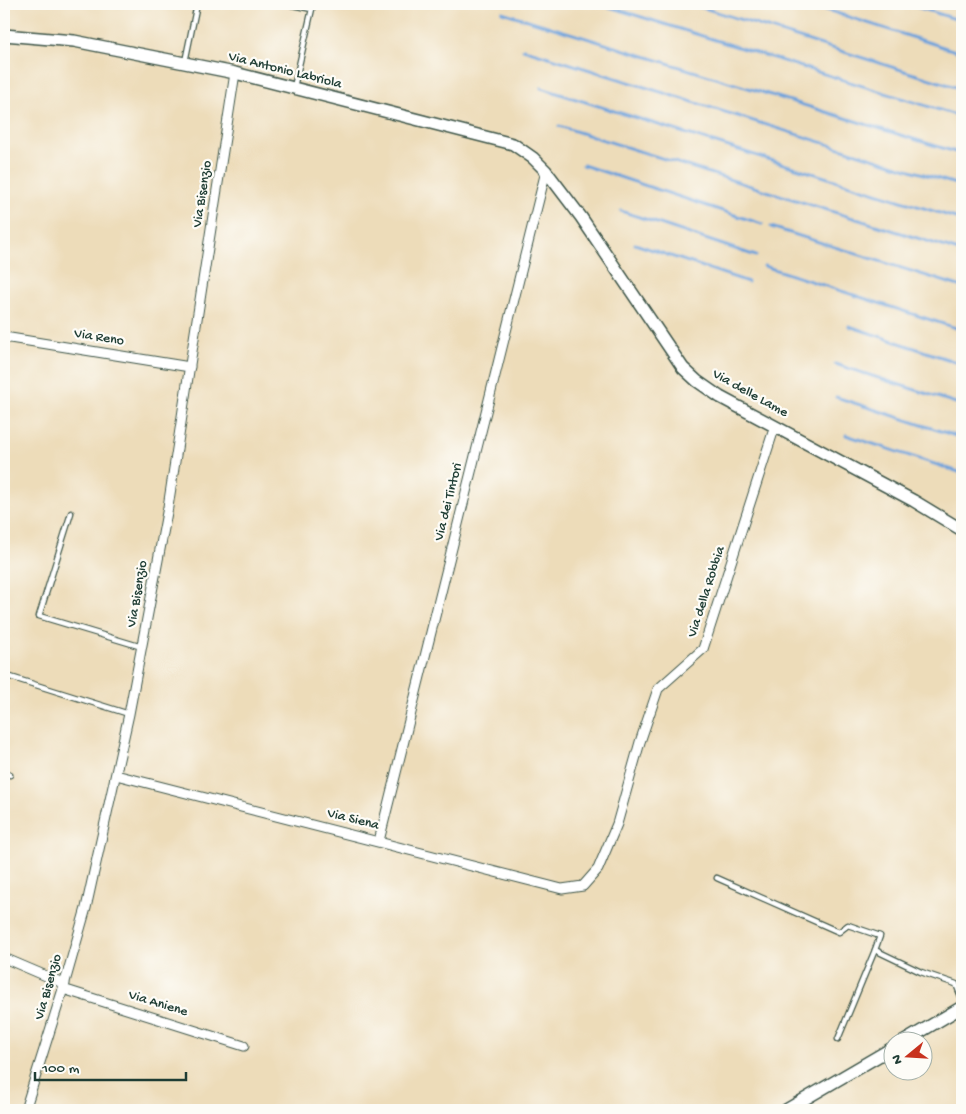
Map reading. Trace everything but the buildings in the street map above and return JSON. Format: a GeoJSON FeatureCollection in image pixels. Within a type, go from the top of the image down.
{"type":"FeatureCollection","features":[{"type":"Feature","properties":{"kind":"street","name":"Via Antonio Labriola"},"geometry":{"type":"LineString","coordinates":[[4,35],[74,41],[235,73],[294,87],[393,114],[505,141],[528,154],[546,171]]}},
{"type":"Feature","properties":{"kind":"street","name":"Via Bisenzio"},"geometry":{"type":"LineString","coordinates":[[25,1110],[86,908],[129,714],[168,508],[235,73]]}},
{"type":"Feature","properties":{"kind":"street","name":"Via delle Lame"},"geometry":{"type":"LineString","coordinates":[[546,171],[581,217],[683,368],[697,381],[713,393],[914,501],[962,530]]}},
{"type":"Feature","properties":{"kind":"street","name":"Via dei Tintori"},"geometry":{"type":"LineString","coordinates":[[379,841],[546,171]]}},
{"type":"Feature","properties":{"kind":"street","name":"Via Reno"},"geometry":{"type":"LineString","coordinates":[[4,337],[184,364],[190,367]]}},
{"type":"Feature","properties":{"kind":"street","name":"Via della Robbia"},"geometry":{"type":"LineString","coordinates":[[583,886],[598,870],[617,824],[640,742],[658,689],[703,649],[775,426]]}},
{"type":"Feature","properties":{"kind":"street","name":"Via Siena"},"geometry":{"type":"LineString","coordinates":[[116,775],[562,889],[583,886]]}},
{"type":"Feature","properties":{"kind":"street","name":"Via Aniene"},"geometry":{"type":"LineString","coordinates":[[4,958],[64,986],[244,1046]]}},
{"type":"Feature","properties":{"kind":"street"},"geometry":{"type":"LineString","coordinates":[[920,1032],[962,1007]]}},
{"type":"Feature","properties":{"kind":"street"},"geometry":{"type":"LineString","coordinates":[[786,1110],[884,1053]]}},
{"type":"Feature","properties":{"kind":"lane"},"geometry":{"type":"LineString","coordinates":[[185,64],[197,4]]}},
{"type":"Feature","properties":{"kind":"lane"},"geometry":{"type":"LineString","coordinates":[[287,4],[312,9],[294,87]]}},
{"type":"Feature","properties":{"kind":"lane"},"geometry":{"type":"LineString","coordinates":[[71,513],[40,616],[142,648]]}},
{"type":"Feature","properties":{"kind":"lane"},"geometry":{"type":"LineString","coordinates":[[4,675],[129,714]]}},
{"type":"Feature","properties":{"kind":"lane"},"geometry":{"type":"LineString","coordinates":[[4,773],[10,775]]}},
{"type":"Feature","properties":{"kind":"lane"},"geometry":{"type":"LineString","coordinates":[[717,878],[839,932],[848,925],[880,936],[838,1039]]}},
{"type":"Feature","properties":{"kind":"lane"},"geometry":{"type":"LineString","coordinates":[[875,950],[921,972],[956,984],[962,999]]}},
{"type":"Feature","properties":{"kind":"waterway"},"geometry":{"type":"LineString","coordinates":[[600,4],[962,117]]}},
{"type":"Feature","properties":{"kind":"waterway"},"geometry":{"type":"LineString","coordinates":[[691,4],[962,89]]}},
{"type":"Feature","properties":{"kind":"waterway"},"geometry":{"type":"LineString","coordinates":[[808,4],[962,53]]}},
{"type":"Feature","properties":{"kind":"waterway"},"geometry":{"type":"LineString","coordinates":[[907,4],[962,21]]}},
{"type":"Feature","properties":{"kind":"waterway"},"geometry":{"type":"LineString","coordinates":[[502,12],[962,154]]}},
{"type":"Feature","properties":{"kind":"waterway"},"geometry":{"type":"LineString","coordinates":[[523,49],[962,186]]}},
{"type":"Feature","properties":{"kind":"waterway"},"geometry":{"type":"LineString","coordinates":[[541,88],[962,220]]}},
{"type":"Feature","properties":{"kind":"waterway"},"geometry":{"type":"LineString","coordinates":[[559,126],[962,252]]}},
{"type":"Feature","properties":{"kind":"waterway"},"geometry":{"type":"LineString","coordinates":[[583,165],[762,224]]}},
{"type":"Feature","properties":{"kind":"waterway"},"geometry":{"type":"LineString","coordinates":[[621,211],[756,256]]}},
{"type":"Feature","properties":{"kind":"waterway"},"geometry":{"type":"LineString","coordinates":[[771,227],[962,287]]}},
{"type":"Feature","properties":{"kind":"waterway"},"geometry":{"type":"LineString","coordinates":[[635,244],[748,282]]}},
{"type":"Feature","properties":{"kind":"waterway"},"geometry":{"type":"LineString","coordinates":[[764,266],[962,330]]}},
{"type":"Feature","properties":{"kind":"waterway"},"geometry":{"type":"LineString","coordinates":[[849,326],[962,364]]}},
{"type":"Feature","properties":{"kind":"waterway"},"geometry":{"type":"LineString","coordinates":[[835,364],[962,405]]}},
{"type":"Feature","properties":{"kind":"waterway"},"geometry":{"type":"LineString","coordinates":[[836,397],[962,438]]}},
{"type":"Feature","properties":{"kind":"waterway"},"geometry":{"type":"LineString","coordinates":[[846,435],[962,473]]}}]}
